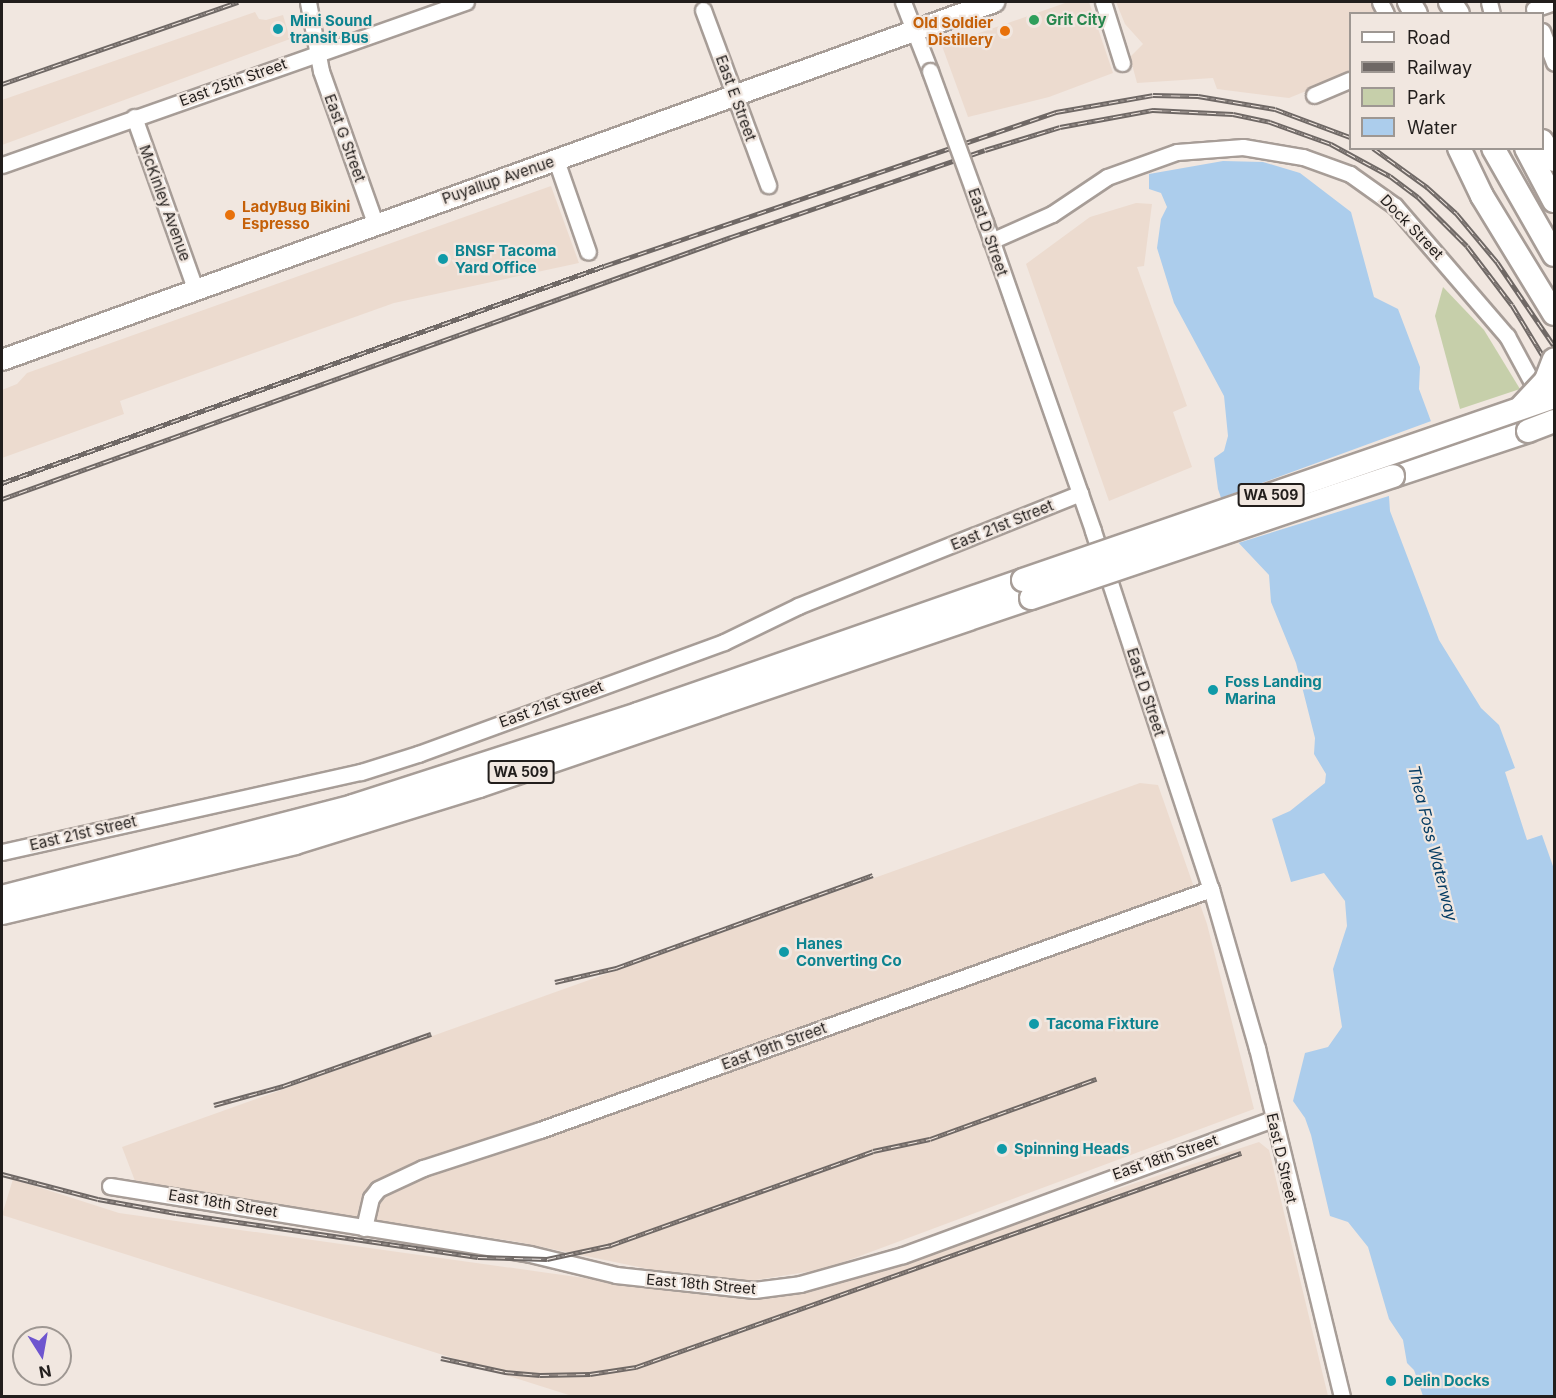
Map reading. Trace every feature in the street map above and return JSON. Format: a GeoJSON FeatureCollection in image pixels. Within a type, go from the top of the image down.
{"type":"FeatureCollection","features":[{"type":"Feature","properties":{"kind":"highway"},"geometry":{"type":"LineString","coordinates":[[1544,144],[1554,160]]}},
{"type":"Feature","properties":{"kind":"highway"},"geometry":{"type":"LineString","coordinates":[[1460,150],[1482,196],[1553,316]]}},
{"type":"Feature","properties":{"kind":"highway"},"geometry":{"type":"LineString","coordinates":[[1494,150],[1554,255]]}},
{"type":"Feature","properties":{"kind":"highway"},"geometry":{"type":"LineString","coordinates":[[1527,150],[1554,201]]}},
{"type":"Feature","properties":{"kind":"highway"},"geometry":{"type":"LineString","coordinates":[[1518,410],[1546,380],[1554,359]]}},
{"type":"Feature","properties":{"kind":"highway","name":"WA 509"},"geometry":{"type":"LineString","coordinates":[[2,913],[170,876],[295,843],[438,799],[1027,589],[1554,397]]}},
{"type":"Feature","properties":{"kind":"highway","name":"WA 509"},"geometry":{"type":"LineString","coordinates":[[2,897],[197,850],[450,776],[1027,589],[1554,422]]}},
{"type":"Feature","properties":{"kind":"highway"},"geometry":{"type":"LineString","coordinates":[[1528,431],[1554,429]]}},
{"type":"Feature","properties":{"kind":"highway"},"geometry":{"type":"LineString","coordinates":[[2,928],[170,876]]}},
{"type":"Feature","properties":{"kind":"main road","name":"Puyallup Avenue"},"geometry":{"type":"LineString","coordinates":[[2,360],[375,223],[994,2]]}},
{"type":"Feature","properties":{"kind":"street","name":"East G Street"},"geometry":{"type":"LineString","coordinates":[[306,2],[316,52],[375,223]]}},
{"type":"Feature","properties":{"kind":"street","name":"East 25th Street"},"geometry":{"type":"LineString","coordinates":[[2,165],[316,52],[466,2]]}},
{"type":"Feature","properties":{"kind":"street","name":"East D Street"},"geometry":{"type":"LineString","coordinates":[[903,2],[930,71],[1078,486],[1211,889],[1257,1048],[1341,1396]]}},
{"type":"Feature","properties":{"kind":"street"},"geometry":{"type":"LineString","coordinates":[[1103,2],[1122,63]]}},
{"type":"Feature","properties":{"kind":"street"},"geometry":{"type":"LineString","coordinates":[[1534,8],[1554,2]]}},
{"type":"Feature","properties":{"kind":"street","name":"East E Street"},"geometry":{"type":"LineString","coordinates":[[703,10],[768,185]]}},
{"type":"Feature","properties":{"kind":"street"},"geometry":{"type":"LineString","coordinates":[[1544,36],[1554,63]]}},
{"type":"Feature","properties":{"kind":"street"},"geometry":{"type":"LineString","coordinates":[[1314,95],[1349,80]]}},
{"type":"Feature","properties":{"kind":"street","name":"McKinley Avenue"},"geometry":{"type":"LineString","coordinates":[[134,117],[195,288]]}},
{"type":"Feature","properties":{"kind":"street","name":"Dock Street"},"geometry":{"type":"LineString","coordinates":[[991,241],[1052,214],[1107,177],[1177,152],[1243,147],[1303,157],[1350,174],[1371,187],[1414,226],[1507,336],[1530,373],[1554,429]]}},
{"type":"Feature","properties":{"kind":"street"},"geometry":{"type":"LineString","coordinates":[[556,160],[588,252]]}},
{"type":"Feature","properties":{"kind":"street","name":"East 21st Street"},"geometry":{"type":"LineString","coordinates":[[2,852],[361,772],[418,754],[724,642],[798,606],[1078,486]]}},
{"type":"Feature","properties":{"kind":"street","name":"East 19th Street"},"geometry":{"type":"LineString","coordinates":[[364,1228],[368,1207],[378,1190],[423,1168],[540,1130],[1211,889]]}},
{"type":"Feature","properties":{"kind":"street","name":"East 18th Street"},"geometry":{"type":"LineString","coordinates":[[110,1186],[531,1254],[569,1267],[615,1275],[724,1288],[777,1288],[903,1255],[1273,1119]]}},
{"type":"Feature","properties":{"kind":"shaded area"},"geometry":{"type":"Polygon","coordinates":[[[1068,2],[1089,2],[1113,73],[1049,97],[968,117],[942,46],[1068,2]]]}},
{"type":"Feature","properties":{"kind":"shaded area"},"geometry":{"type":"Polygon","coordinates":[[[1116,2],[1374,2],[1379,12],[1349,12],[1349,73],[1289,98],[1217,89],[1213,78],[1137,83],[1130,57],[1143,44],[1125,24],[1116,2]]]}},
{"type":"Feature","properties":{"kind":"shaded area"},"geometry":{"type":"Polygon","coordinates":[[[255,12],[259,19],[266,20],[283,15],[290,39],[2,145],[2,100],[255,12]]]}},
{"type":"Feature","properties":{"kind":"shaded area"},"geometry":{"type":"Polygon","coordinates":[[[551,186],[579,263],[394,303],[120,401],[124,414],[2,458],[2,390],[17,384],[27,373],[551,186]]]}},
{"type":"Feature","properties":{"kind":"shaded area"},"geometry":{"type":"Polygon","coordinates":[[[1136,203],[1152,204],[1144,266],[1137,267],[1187,406],[1173,412],[1192,467],[1109,501],[1026,264],[1090,217],[1136,203]]]}},
{"type":"Feature","properties":{"kind":"shaded area"},"geometry":{"type":"Polygon","coordinates":[[[1140,783],[1158,785],[1207,924],[1254,1109],[825,1269],[749,1281],[682,1276],[518,1242],[223,1197],[135,1181],[122,1147],[1140,783]]]}},
{"type":"Feature","properties":{"kind":"shaded area"},"geometry":{"type":"Polygon","coordinates":[[[1259,1142],[1269,1150],[1328,1396],[572,1396],[2,1215],[13,1179],[119,1213],[713,1296],[765,1297],[805,1293],[1259,1142]]]}},
{"type":"Feature","properties":{"kind":"green space"},"geometry":{"type":"Polygon","coordinates":[[[1443,287],[1484,330],[1520,389],[1460,409],[1435,316],[1443,287]]]}},
{"type":"Feature","properties":{"kind":"water","name":"Thea Foss Waterway"},"geometry":{"type":"Polygon","coordinates":[[[1223,161],[1263,162],[1300,173],[1351,212],[1374,297],[1398,309],[1420,367],[1419,389],[1432,424],[1389,496],[1390,511],[1439,640],[1481,708],[1499,725],[1515,768],[1505,772],[1527,840],[1542,835],[1554,869],[1554,1396],[1423,1396],[1414,1370],[1407,1363],[1403,1340],[1389,1319],[1368,1247],[1348,1222],[1330,1216],[1311,1135],[1305,1118],[1293,1101],[1305,1053],[1328,1047],[1342,1027],[1333,969],[1347,926],[1345,901],[1324,873],[1291,882],[1272,819],[1290,811],[1325,783],[1326,774],[1314,754],[1315,738],[1296,663],[1271,602],[1269,575],[1235,539],[1218,489],[1214,458],[1224,451],[1228,436],[1224,396],[1174,303],[1157,248],[1161,219],[1167,207],[1161,193],[1149,189],[1149,174],[1223,161]]]}},
{"type":"Feature","properties":{"kind":"pier"},"geometry":{"type":"Polygon","coordinates":[[[1434,420],[1426,449],[1406,468],[1392,495],[1235,544],[1232,540],[1218,499],[1434,420]]]}},
{"type":"Feature","properties":{"kind":"railway"},"geometry":{"type":"LineString","coordinates":[[2,84],[238,2]]}},
{"type":"Feature","properties":{"kind":"railway"},"geometry":{"type":"LineString","coordinates":[[2,483],[604,266],[1056,112],[1153,95],[1198,96],[1275,109],[1349,137]]}},
{"type":"Feature","properties":{"kind":"railway"},"geometry":{"type":"LineString","coordinates":[[2,499],[731,237],[985,150],[1060,127],[1153,110],[1233,114],[1270,122],[1331,144],[1390,176],[1418,197],[1467,246],[1512,305],[1554,374]]}},
{"type":"Feature","properties":{"kind":"railway"},"geometry":{"type":"LineString","coordinates":[[1376,150],[1427,187],[1456,213],[1497,262],[1554,346]]}},
{"type":"Feature","properties":{"kind":"railway"},"geometry":{"type":"LineString","coordinates":[[555,982],[616,968],[873,875]]}},
{"type":"Feature","properties":{"kind":"railway"},"geometry":{"type":"LineString","coordinates":[[214,1105],[283,1086],[431,1034]]}},
{"type":"Feature","properties":{"kind":"railway"},"geometry":{"type":"LineString","coordinates":[[2,1174],[98,1199],[176,1213],[478,1257],[547,1259],[611,1245],[873,1151],[930,1139],[1096,1079]]}},
{"type":"Feature","properties":{"kind":"railway"},"geometry":{"type":"LineString","coordinates":[[441,1358],[505,1372],[540,1375],[590,1374],[636,1367],[1241,1153]]}},
{"type":"Feature","properties":{"kind":"place","name":"Grit City"},"geometry":{"type":"Point","coordinates":[1034,20]}},
{"type":"Feature","properties":{"kind":"place","name":"Mini Sound transit Bus"},"geometry":{"type":"Point","coordinates":[278,29]}},
{"type":"Feature","properties":{"kind":"place","name":"Old Soldier Distillery"},"geometry":{"type":"Point","coordinates":[1005,31]}},
{"type":"Feature","properties":{"kind":"place","name":"LadyBug Bikini Espresso"},"geometry":{"type":"Point","coordinates":[230,215]}},
{"type":"Feature","properties":{"kind":"place","name":"BNSF Tacoma Yard Office"},"geometry":{"type":"Point","coordinates":[443,259]}},
{"type":"Feature","properties":{"kind":"place","name":"Foss Landing Marina"},"geometry":{"type":"Point","coordinates":[1213,690]}},
{"type":"Feature","properties":{"kind":"place","name":"Hanes Converting Co"},"geometry":{"type":"Point","coordinates":[784,952]}},
{"type":"Feature","properties":{"kind":"place","name":"Tacoma Fixture"},"geometry":{"type":"Point","coordinates":[1034,1024]}},
{"type":"Feature","properties":{"kind":"place","name":"Spinning Heads"},"geometry":{"type":"Point","coordinates":[1002,1149]}},
{"type":"Feature","properties":{"kind":"place","name":"Delin Docks"},"geometry":{"type":"Point","coordinates":[1391,1381]}}]}
